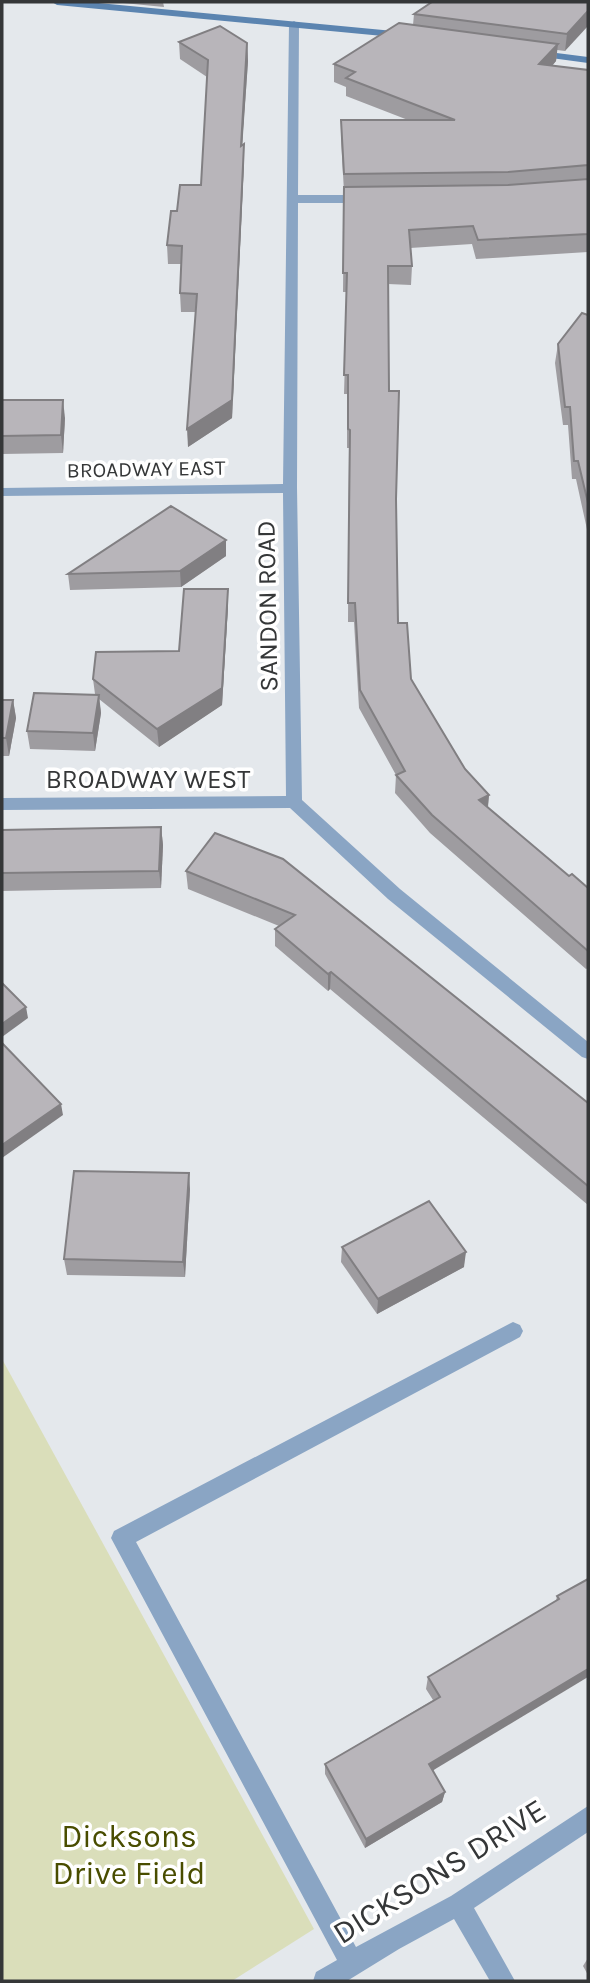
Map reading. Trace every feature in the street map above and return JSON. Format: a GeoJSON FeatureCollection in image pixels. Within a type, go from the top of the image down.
{"type":"FeatureCollection","features":[{"type":"Feature","properties":{"kind":"street"},"geometry":{"type":"LineString","coordinates":[[57,2],[418,37]]}},
{"type":"Feature","properties":{"kind":"street","name":"SANDON ROAD"},"geometry":{"type":"LineString","coordinates":[[293,24],[290,488],[294,802]]}},
{"type":"Feature","properties":{"kind":"street"},"geometry":{"type":"LineString","coordinates":[[526,52],[588,60]]}},
{"type":"Feature","properties":{"kind":"street"},"geometry":{"type":"LineString","coordinates":[[291,199],[385,198]]}},
{"type":"Feature","properties":{"kind":"street","name":"BROADWAY EAST"},"geometry":{"type":"LineString","coordinates":[[2,492],[290,488]]}},
{"type":"Feature","properties":{"kind":"street"},"geometry":{"type":"LineString","coordinates":[[294,802],[394,894],[588,1052]]}},
{"type":"Feature","properties":{"kind":"street","name":"BROADWAY WEST"},"geometry":{"type":"LineString","coordinates":[[2,804],[294,802]]}},
{"type":"Feature","properties":{"kind":"street"},"geometry":{"type":"LineString","coordinates":[[352,1964],[122,1538],[513,1331]]}},
{"type":"Feature","properties":{"kind":"street","name":"DICKSONS DRIVE"},"geometry":{"type":"LineString","coordinates":[[325,1981],[390,1940],[459,1904],[588,1818]]}},
{"type":"Feature","properties":{"kind":"street"},"geometry":{"type":"LineString","coordinates":[[459,1904],[503,1981]]}},
{"type":"Feature","properties":{"kind":"green space","name":"Dicksons Drive Field"},"geometry":{"type":"Polygon","coordinates":[[[2,1359],[314,1929],[232,1981],[2,1981],[2,1359]]]}},
{"type":"Feature","properties":{"kind":"building"},"geometry":{"type":"Polygon","coordinates":[[[432,2],[588,2],[588,11],[567,34],[414,14],[432,2]]]}},
{"type":"Feature","properties":{"kind":"building"},"geometry":{"type":"Polygon","coordinates":[[[399,23],[558,44],[539,64],[588,70],[588,165],[508,172],[344,174],[341,120],[455,120],[346,78],[355,72],[334,64],[399,23]]]}},
{"type":"Feature","properties":{"kind":"building"},"geometry":{"type":"Polygon","coordinates":[[[220,26],[247,43],[232,400],[187,429],[197,294],[180,293],[182,246],[167,245],[171,211],[177,211],[180,185],[201,185],[208,60],[179,42],[220,26]]]}},
{"type":"Feature","properties":{"kind":"building"},"geometry":{"type":"Polygon","coordinates":[[[588,179],[588,234],[478,240],[473,226],[409,230],[412,266],[388,266],[389,391],[399,391],[396,499],[398,623],[407,623],[411,679],[465,769],[489,795],[479,800],[569,876],[572,874],[588,888],[588,951],[432,815],[396,775],[405,771],[360,690],[355,603],[348,603],[350,430],[348,375],[344,375],[347,273],[343,273],[344,187],[508,185],[588,179]]]}},
{"type":"Feature","properties":{"kind":"building"},"geometry":{"type":"Polygon","coordinates":[[[582,313],[588,315],[588,503],[578,461],[574,461],[570,407],[565,407],[558,344],[582,313]]]}},
{"type":"Feature","properties":{"kind":"building"},"geometry":{"type":"Polygon","coordinates":[[[2,400],[63,400],[61,435],[2,436],[2,400]]]}},
{"type":"Feature","properties":{"kind":"building"},"geometry":{"type":"Polygon","coordinates":[[[171,506],[226,540],[180,571],[68,574],[171,506]]]}},
{"type":"Feature","properties":{"kind":"building"},"geometry":{"type":"Polygon","coordinates":[[[184,589],[228,589],[222,688],[157,729],[93,679],[96,652],[179,651],[184,589]]]}},
{"type":"Feature","properties":{"kind":"building"},"geometry":{"type":"Polygon","coordinates":[[[34,693],[99,695],[93,733],[27,731],[34,693]]]}},
{"type":"Feature","properties":{"kind":"building"},"geometry":{"type":"Polygon","coordinates":[[[2,700],[13,700],[6,738],[2,738],[2,700]]]}},
{"type":"Feature","properties":{"kind":"building"},"geometry":{"type":"Polygon","coordinates":[[[161,827],[159,871],[2,873],[2,830],[161,827]]]}},
{"type":"Feature","properties":{"kind":"building"},"geometry":{"type":"Polygon","coordinates":[[[215,833],[283,859],[588,1103],[588,1186],[331,972],[328,974],[275,929],[295,915],[186,871],[215,833]]]}},
{"type":"Feature","properties":{"kind":"building"},"geometry":{"type":"Polygon","coordinates":[[[2,983],[26,1007],[2,1024],[2,983]]]}},
{"type":"Feature","properties":{"kind":"building"},"geometry":{"type":"Polygon","coordinates":[[[2,1043],[61,1104],[2,1145],[2,1043]]]}},
{"type":"Feature","properties":{"kind":"building"},"geometry":{"type":"Polygon","coordinates":[[[74,1171],[189,1173],[183,1262],[64,1259],[74,1171]]]}},
{"type":"Feature","properties":{"kind":"building"},"geometry":{"type":"Polygon","coordinates":[[[429,1201],[466,1252],[378,1299],[342,1247],[429,1201]]]}},
{"type":"Feature","properties":{"kind":"building"},"geometry":{"type":"Polygon","coordinates":[[[588,1579],[588,1669],[429,1764],[445,1792],[366,1839],[325,1764],[440,1697],[428,1677],[588,1579]]]}}]}
